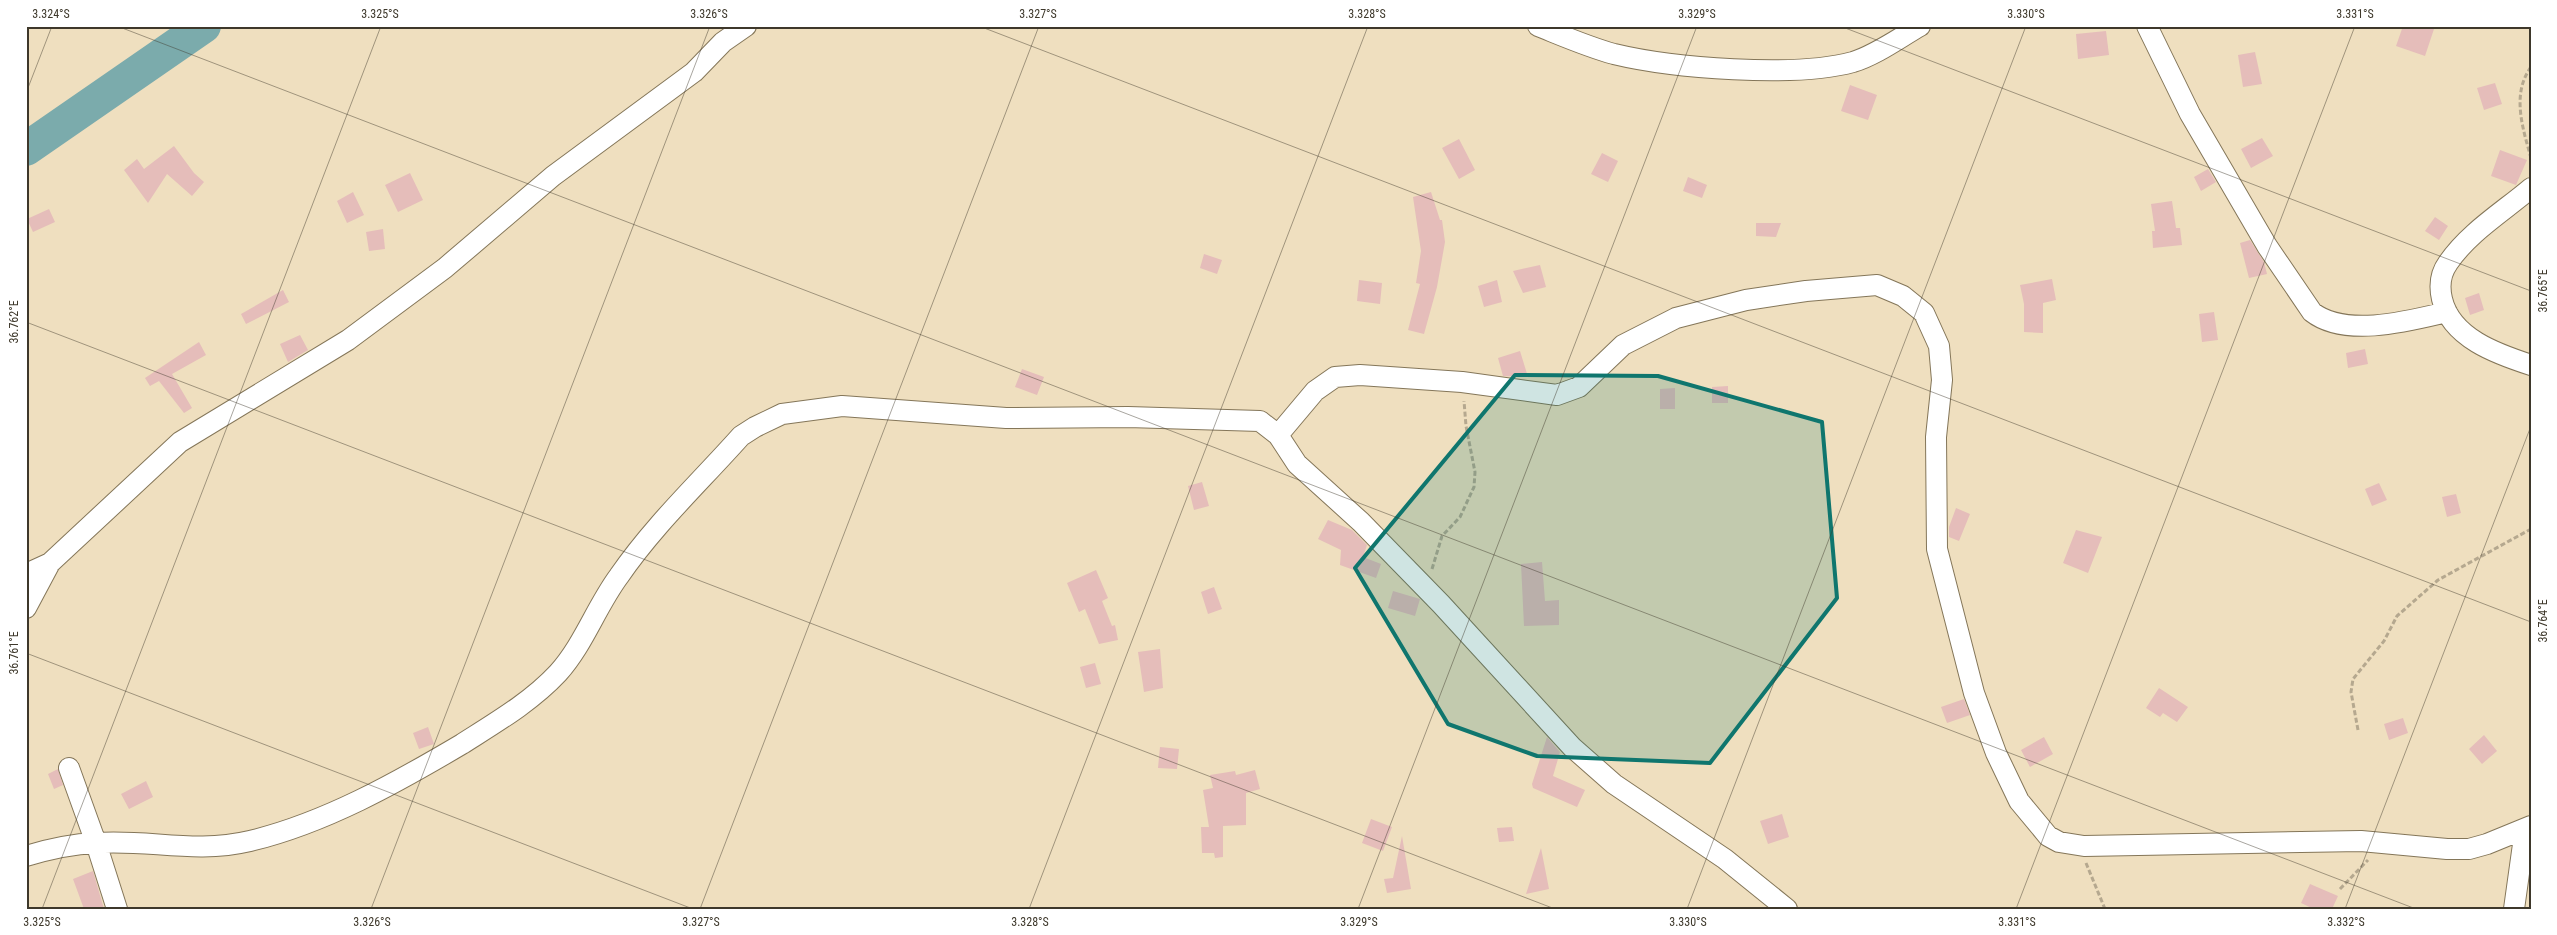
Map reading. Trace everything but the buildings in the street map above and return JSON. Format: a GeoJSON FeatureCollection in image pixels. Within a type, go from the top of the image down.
{"type":"FeatureCollection","features":[{"type":"Feature","properties":{"kind":"street"},"geometry":{"type":"LineString","coordinates":[[26,574],[50,563],[180,442],[348,340],[407,297],[494,228],[553,176],[688,76],[723,42],[746,26]]}},
{"type":"Feature","properties":{"kind":"street"},"geometry":{"type":"LineString","coordinates":[[1538,26],[1582,44],[1615,54],[1747,70],[1807,68],[1853,62],[1920,26]]}},
{"type":"Feature","properties":{"kind":"street"},"geometry":{"type":"LineString","coordinates":[[2147,26],[2190,114],[2267,246],[2312,312],[2321,319],[2343,326],[2418,319],[2447,312]]}},
{"type":"Feature","properties":{"kind":"street"},"geometry":{"type":"LineString","coordinates":[[2531,188],[2469,240],[2448,263],[2441,275],[2440,292],[2447,312],[2456,326],[2475,341],[2500,354],[2531,365]]}},
{"type":"Feature","properties":{"kind":"street"},"geometry":{"type":"LineString","coordinates":[[1278,435],[1315,391],[1335,377],[1360,375],[1462,382],[1547,395],[1565,394],[1579,387],[1614,352],[1634,338],[1676,318],[1746,300],[1806,291],[1877,285],[1896,292],[1915,304],[1927,319],[1939,346],[1942,380],[1936,436],[1937,549],[1974,693],[1996,752],[2019,801],[2048,836],[2059,842],[2084,846],[2333,841],[2386,843],[2447,849],[2469,848],[2528,828],[2514,909]]}},
{"type":"Feature","properties":{"kind":"street"},"geometry":{"type":"LineString","coordinates":[[26,856],[56,848],[96,843],[133,843],[177,848],[223,846],[283,832],[352,803],[442,756],[482,732],[531,697],[557,674],[582,641],[618,577],[659,526],[741,436],[761,423],[782,414],[842,406],[1006,418],[1248,419],[1260,421],[1278,435],[1298,464],[1361,522],[1425,588],[1540,714],[1593,766],[1636,800],[1725,859],[1787,909]]}},
{"type":"Feature","properties":{"kind":"street"},"geometry":{"type":"LineString","coordinates":[[26,608],[50,563]]}},
{"type":"Feature","properties":{"kind":"street"},"geometry":{"type":"LineString","coordinates":[[69,768],[117,909]]}},
{"type":"Feature","properties":{"kind":"path"},"geometry":{"type":"LineString","coordinates":[[2531,67],[2521,91],[2520,105],[2531,158]]}},
{"type":"Feature","properties":{"kind":"path"},"geometry":{"type":"LineString","coordinates":[[1425,588],[1442,536],[1460,517],[1474,487],[1475,472],[1466,426],[1462,382]]}},
{"type":"Feature","properties":{"kind":"path"},"geometry":{"type":"LineString","coordinates":[[2358,730],[2351,699],[2353,679],[2384,641],[2397,616],[2438,580],[2531,529]]}},
{"type":"Feature","properties":{"kind":"path"},"geometry":{"type":"LineString","coordinates":[[2340,889],[2386,843]]}},
{"type":"Feature","properties":{"kind":"path"},"geometry":{"type":"LineString","coordinates":[[2084,846],[2086,868],[2104,909]]}},
{"type":"Feature","properties":{"kind":"highlighted area"},"geometry":{"type":"Polygon","coordinates":[[[1515,375],[1658,376],[1822,422],[1837,598],[1710,763],[1537,756],[1448,724],[1355,568],[1515,375]]]}},
{"type":"Feature","properties":{"kind":"waterway"},"geometry":{"type":"LineString","coordinates":[[26,149],[204,26]]}}]}
